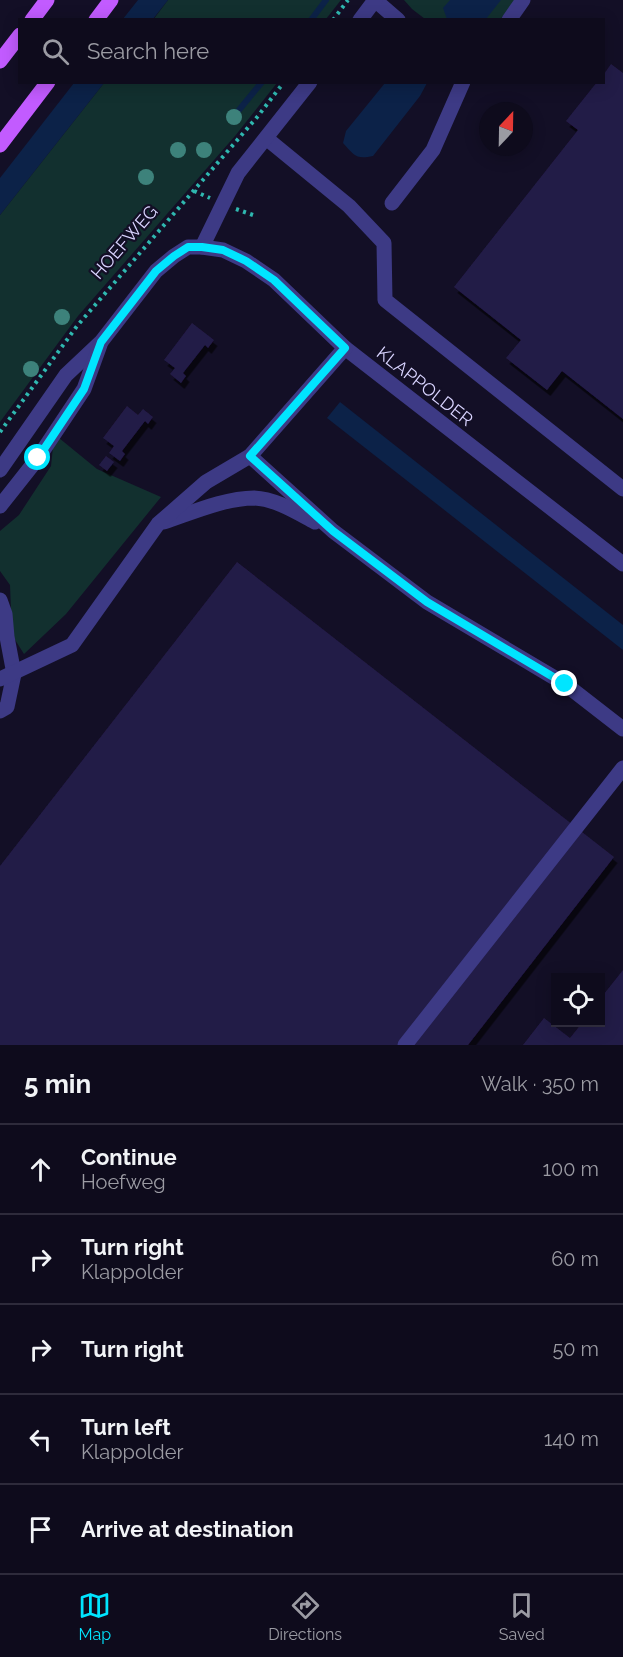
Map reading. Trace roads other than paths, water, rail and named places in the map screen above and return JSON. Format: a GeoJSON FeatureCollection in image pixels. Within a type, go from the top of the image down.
{"type":"FeatureCollection","features":[{"type":"Feature","properties":{"kind":"main road"},"geometry":{"type":"LineString","coordinates":[[34,18],[47,0]]}},
{"type":"Feature","properties":{"kind":"main road"},"geometry":{"type":"LineString","coordinates":[[98,18],[111,0]]}},
{"type":"Feature","properties":{"kind":"main road"},"geometry":{"type":"LineString","coordinates":[[0,61],[18,38]]}},
{"type":"Feature","properties":{"kind":"main road"},"geometry":{"type":"LineString","coordinates":[[0,145],[46,84]]}},
{"type":"Feature","properties":{"kind":"street"},"geometry":{"type":"LineString","coordinates":[[362,18],[375,0],[396,18]]}},
{"type":"Feature","properties":{"kind":"street"},"geometry":{"type":"LineString","coordinates":[[510,18],[523,0]]}},
{"type":"Feature","properties":{"kind":"street"},"geometry":{"type":"LineString","coordinates":[[0,470],[66,375],[101,342],[156,271],[188,247],[202,247],[238,173],[308,84]]}},
{"type":"Feature","properties":{"kind":"street"},"geometry":{"type":"LineString","coordinates":[[392,203],[433,150],[462,84]]}},
{"type":"Feature","properties":{"kind":"street"},"geometry":{"type":"LineString","coordinates":[[266,138],[349,206],[384,243],[385,300],[623,489]]}},
{"type":"Feature","properties":{"kind":"street","name":"KLAPPOLDER"},"geometry":{"type":"LineString","coordinates":[[202,247],[223,250],[246,261],[274,280],[345,348],[623,564]]}},
{"type":"Feature","properties":{"kind":"street"},"geometry":{"type":"LineString","coordinates":[[0,506],[38,458],[84,389],[101,342]]}},
{"type":"Feature","properties":{"kind":"street"},"geometry":{"type":"LineString","coordinates":[[7,676],[72,645],[158,524],[206,482],[250,456],[345,348]]}},
{"type":"Feature","properties":{"kind":"street"},"geometry":{"type":"LineString","coordinates":[[250,456],[333,531],[427,602],[565,684],[623,729]]}},
{"type":"Feature","properties":{"kind":"street"},"geometry":{"type":"LineString","coordinates":[[158,524],[230,501],[255,498],[282,504],[333,531]]}},
{"type":"Feature","properties":{"kind":"street"},"geometry":{"type":"LineString","coordinates":[[0,600],[5,614],[7,637],[7,708],[0,711]]}},
{"type":"Feature","properties":{"kind":"street"},"geometry":{"type":"LineString","coordinates":[[405,1045],[623,768]]}},
{"type":"Feature","properties":{"kind":"water"},"geometry":{"type":"Polygon","coordinates":[[[138,0],[168,0],[154,18],[124,18],[138,0]]]}},
{"type":"Feature","properties":{"kind":"water"},"geometry":{"type":"Polygon","coordinates":[[[450,0],[501,0],[487,18],[447,18],[443,8],[450,0]]]}},
{"type":"Feature","properties":{"kind":"water"},"geometry":{"type":"Polygon","coordinates":[[[73,84],[103,84],[0,215],[0,178],[73,84]]]}},
{"type":"Feature","properties":{"kind":"water"},"geometry":{"type":"Polygon","coordinates":[[[384,84],[426,84],[420,96],[373,156],[359,157],[353,153],[343,143],[346,131],[384,84]]]}},
{"type":"Feature","properties":{"kind":"water"},"geometry":{"type":"Polygon","coordinates":[[[340,402],[623,625],[623,650],[327,418],[340,402]]]}},
{"type":"Feature","properties":{"kind":"waterway"},"geometry":{"type":"LineString","coordinates":[[312,18],[326,0]]}},
{"type":"Feature","properties":{"kind":"waterway"},"geometry":{"type":"LineString","coordinates":[[239,110],[260,84]]}}]}
